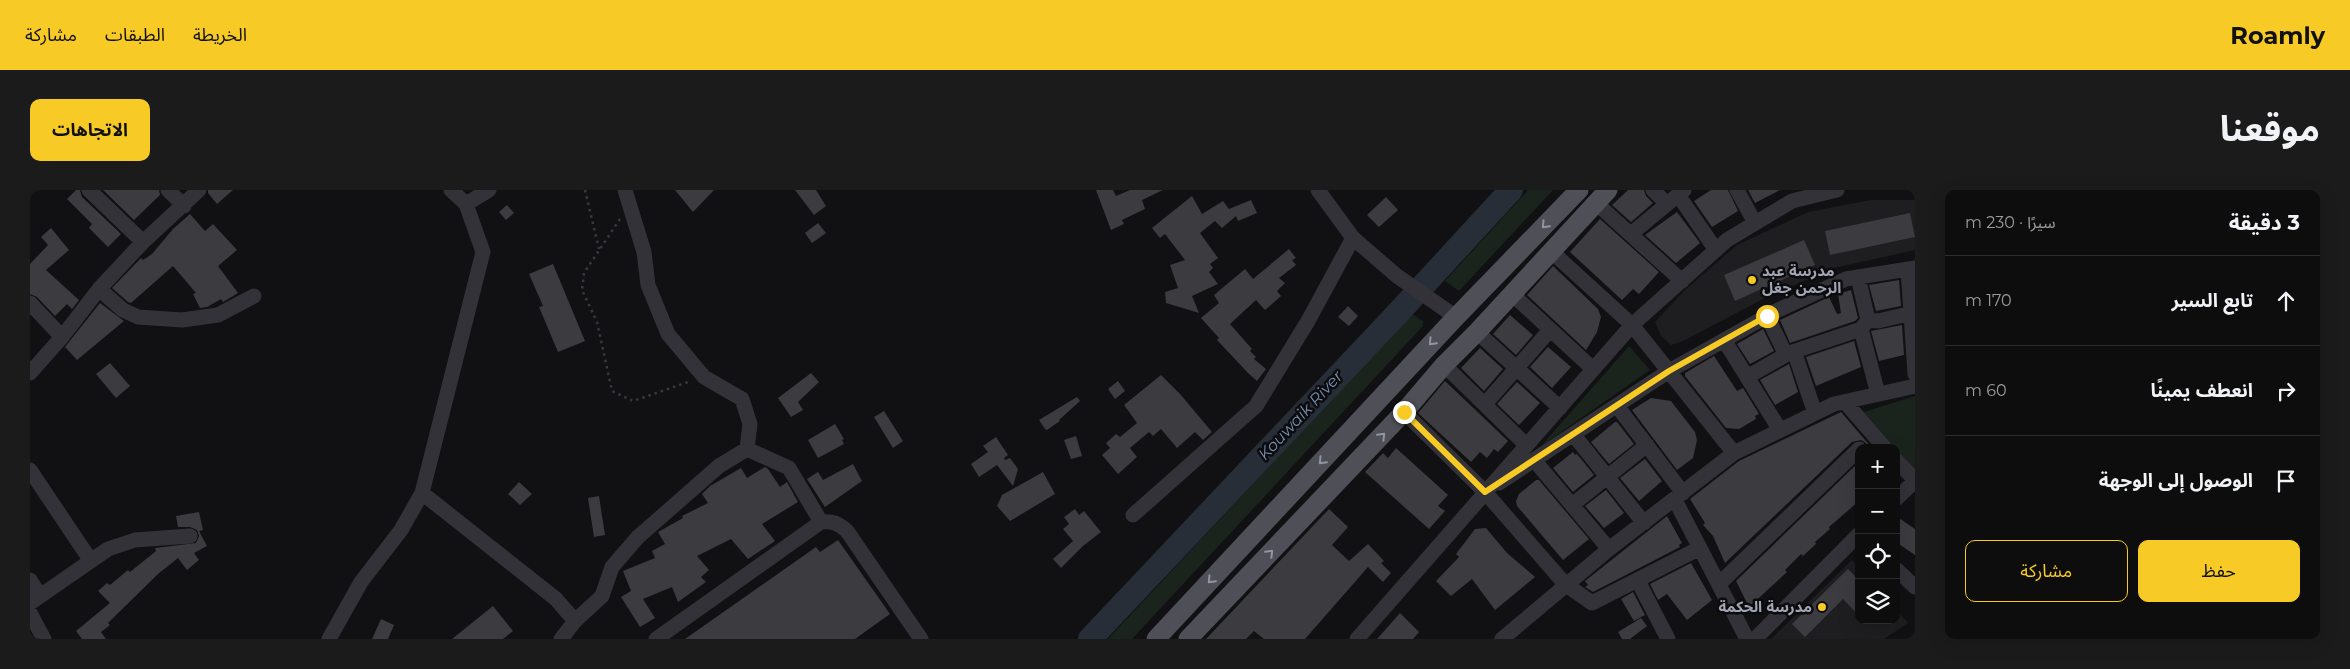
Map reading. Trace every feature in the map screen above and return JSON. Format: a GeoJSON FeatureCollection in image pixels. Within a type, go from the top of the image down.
{"type":"FeatureCollection","features":[{"type":"Feature","properties":{"kind":"main road"},"geometry":{"type":"LineString","coordinates":[[1156,639],[1456,317],[1579,190]]}},
{"type":"Feature","properties":{"kind":"main road"},"geometry":{"type":"LineString","coordinates":[[1188,639],[1404,412],[1444,365],[1602,197]]}},
{"type":"Feature","properties":{"kind":"street"},"geometry":{"type":"LineString","coordinates":[[89,190],[143,242]]}},
{"type":"Feature","properties":{"kind":"street"},"geometry":{"type":"LineString","coordinates":[[168,190],[184,206]]}},
{"type":"Feature","properties":{"kind":"street"},"geometry":{"type":"LineString","coordinates":[[30,373],[62,337],[99,289],[143,242],[184,206],[199,190]]}},
{"type":"Feature","properties":{"kind":"street"},"geometry":{"type":"LineString","coordinates":[[329,639],[361,582],[400,530],[422,493],[483,252],[466,204],[451,190]]}},
{"type":"Feature","properties":{"kind":"street"},"geometry":{"type":"LineString","coordinates":[[466,204],[489,190]]}},
{"type":"Feature","properties":{"kind":"street"},"geometry":{"type":"LineString","coordinates":[[625,190],[628,205],[644,252],[648,285],[668,334],[704,377],[742,398],[750,424],[747,449]]}},
{"type":"Feature","properties":{"kind":"street"},"geometry":{"type":"LineString","coordinates":[[1318,190],[1353,238],[1397,276],[1456,317]]}},
{"type":"Feature","properties":{"kind":"street"},"geometry":{"type":"LineString","coordinates":[[1653,190],[1676,197],[1716,250]]}},
{"type":"Feature","properties":{"kind":"street"},"geometry":{"type":"LineString","coordinates":[[1737,190],[1754,223]]}},
{"type":"Feature","properties":{"kind":"street"},"geometry":{"type":"LineString","coordinates":[[1357,639],[1525,444],[1560,408],[1632,325],[1727,240],[1792,201],[1820,192],[1837,190]]}},
{"type":"Feature","properties":{"kind":"street"},"geometry":{"type":"LineString","coordinates":[[1602,197],[1631,234],[1682,280]]}},
{"type":"Feature","properties":{"kind":"street"},"geometry":{"type":"LineString","coordinates":[[1631,234],[1676,197]]}},
{"type":"Feature","properties":{"kind":"street"},"geometry":{"type":"LineString","coordinates":[[1133,515],[1256,406],[1308,320],[1353,238]]}},
{"type":"Feature","properties":{"kind":"street"},"geometry":{"type":"LineString","coordinates":[[1551,251],[1632,325],[1734,453]]}},
{"type":"Feature","properties":{"kind":"street"},"geometry":{"type":"LineString","coordinates":[[1485,492],[1669,371],[1767,316],[1846,279],[1911,268],[1915,374]]}},
{"type":"Feature","properties":{"kind":"street"},"geometry":{"type":"LineString","coordinates":[[1858,277],[1864,324],[1878,394]]}},
{"type":"Feature","properties":{"kind":"street"},"geometry":{"type":"LineString","coordinates":[[99,289],[123,310],[138,317],[182,320],[218,315],[254,296]]}},
{"type":"Feature","properties":{"kind":"street"},"geometry":{"type":"LineString","coordinates":[[1512,294],[1593,369]]}},
{"type":"Feature","properties":{"kind":"street"},"geometry":{"type":"LineString","coordinates":[[30,303],[62,337]]}},
{"type":"Feature","properties":{"kind":"street"},"geometry":{"type":"LineString","coordinates":[[1747,377],[1789,353],[1864,324],[1912,313]]}},
{"type":"Feature","properties":{"kind":"street"},"geometry":{"type":"LineString","coordinates":[[1767,316],[1785,353],[1795,354],[1816,413]]}},
{"type":"Feature","properties":{"kind":"street"},"geometry":{"type":"LineString","coordinates":[[1485,404],[1550,330]]}},
{"type":"Feature","properties":{"kind":"street"},"geometry":{"type":"LineString","coordinates":[[1477,332],[1560,408]]}},
{"type":"Feature","properties":{"kind":"street"},"geometry":{"type":"LineString","coordinates":[[1724,340],[1780,430]]}},
{"type":"Feature","properties":{"kind":"street"},"geometry":{"type":"LineString","coordinates":[[1444,365],[1525,444]]}},
{"type":"Feature","properties":{"kind":"street"},"geometry":{"type":"LineString","coordinates":[[1502,639],[1565,584],[1734,453],[1834,404],[1915,386]]}},
{"type":"Feature","properties":{"kind":"street"},"geometry":{"type":"LineString","coordinates":[[1845,402],[1881,444]]}},
{"type":"Feature","properties":{"kind":"street"},"geometry":{"type":"LineString","coordinates":[[1616,406],[1647,445],[1679,496],[1700,548],[1747,639]]}},
{"type":"Feature","properties":{"kind":"street"},"geometry":{"type":"LineString","coordinates":[[1404,412],[1485,492],[1565,584],[1592,603],[1700,548]]}},
{"type":"Feature","properties":{"kind":"street"},"geometry":{"type":"LineString","coordinates":[[1574,434],[1644,523]]}},
{"type":"Feature","properties":{"kind":"street"},"geometry":{"type":"LineString","coordinates":[[1863,444],[1873,435]]}},
{"type":"Feature","properties":{"kind":"street"},"geometry":{"type":"LineString","coordinates":[[1572,505],[1647,445]]}},
{"type":"Feature","properties":{"kind":"street"},"geometry":{"type":"LineString","coordinates":[[747,449],[789,468],[821,522]]}},
{"type":"Feature","properties":{"kind":"street"},"geometry":{"type":"LineString","coordinates":[[561,639],[575,621],[602,596],[612,567],[638,537],[719,466],[747,449]]}},
{"type":"Feature","properties":{"kind":"street"},"geometry":{"type":"LineString","coordinates":[[1719,584],[1855,452]]}},
{"type":"Feature","properties":{"kind":"street"},"geometry":{"type":"LineString","coordinates":[[1534,460],[1609,549]]}},
{"type":"Feature","properties":{"kind":"street"},"geometry":{"type":"LineString","coordinates":[[1900,464],[1915,481],[1900,495]]}},
{"type":"Feature","properties":{"kind":"street"},"geometry":{"type":"LineString","coordinates":[[30,470],[91,561]]}},
{"type":"Feature","properties":{"kind":"street"},"geometry":{"type":"LineString","coordinates":[[422,493],[556,600],[575,621]]}},
{"type":"Feature","properties":{"kind":"street"},"geometry":{"type":"LineString","coordinates":[[656,639],[821,522],[832,521],[847,531],[922,639]]}},
{"type":"Feature","properties":{"kind":"street"},"geometry":{"type":"LineString","coordinates":[[30,580],[35,599],[108,549],[135,540],[190,536]]}},
{"type":"Feature","properties":{"kind":"street"},"geometry":{"type":"LineString","coordinates":[[1755,639],[1855,538]]}},
{"type":"Feature","properties":{"kind":"street"},"geometry":{"type":"LineString","coordinates":[[1900,573],[1915,587]]}},
{"type":"Feature","properties":{"kind":"street"},"geometry":{"type":"LineString","coordinates":[[1638,581],[1668,639]]}},
{"type":"Feature","properties":{"kind":"street"},"geometry":{"type":"LineString","coordinates":[[30,613],[44,639]]}},
{"type":"Feature","properties":{"kind":"path"},"geometry":{"type":"LineString","coordinates":[[585,190],[600,250]]}},
{"type":"Feature","properties":{"kind":"path"},"geometry":{"type":"LineString","coordinates":[[628,205],[584,273],[582,290],[597,322],[612,390],[633,402],[704,377]]}},
{"type":"Feature","properties":{"kind":"shaded area"},"geometry":{"type":"Polygon","coordinates":[[[1528,190],[1553,190],[1459,291],[1445,281],[1528,190]]]}},
{"type":"Feature","properties":{"kind":"shaded area","name":"مدرسة عبد الرحمن جغل"},"geometry":{"type":"Polygon","coordinates":[[[1871,200],[1915,200],[1915,250],[1834,268],[1767,297],[1683,341],[1671,345],[1661,336],[1655,322],[1686,289],[1737,245],[1808,212],[1871,200]]]}},
{"type":"Feature","properties":{"kind":"shaded area"},"geometry":{"type":"Polygon","coordinates":[[[1412,314],[1423,321],[1423,326],[1132,639],[1108,639],[1412,314]]]}},
{"type":"Feature","properties":{"kind":"shaded area"},"geometry":{"type":"Polygon","coordinates":[[[1629,346],[1650,370],[1541,446],[1629,346]]]}},
{"type":"Feature","properties":{"kind":"shaded area"},"geometry":{"type":"Polygon","coordinates":[[[1915,396],[1915,470],[1900,454],[1900,444],[1892,444],[1864,412],[1915,396]]]}},
{"type":"Feature","properties":{"kind":"shaded area"},"geometry":{"type":"Polygon","coordinates":[[[1852,560],[1855,563],[1855,624],[1900,624],[1900,614],[1908,623],[1884,639],[1771,639],[1852,560]]]}},
{"type":"Feature","properties":{"kind":"building"},"geometry":{"type":"Polygon","coordinates":[[[76,190],[80,190],[82,197],[121,234],[108,247],[89,228],[92,224],[67,199],[76,190]]]}},
{"type":"Feature","properties":{"kind":"building"},"geometry":{"type":"Polygon","coordinates":[[[103,190],[159,190],[160,195],[134,220],[103,190]]]}},
{"type":"Feature","properties":{"kind":"building"},"geometry":{"type":"Polygon","coordinates":[[[208,190],[233,190],[217,204],[208,193],[208,190]]]}},
{"type":"Feature","properties":{"kind":"building"},"geometry":{"type":"Polygon","coordinates":[[[675,190],[714,190],[693,212],[675,190]]]}},
{"type":"Feature","properties":{"kind":"building"},"geometry":{"type":"Polygon","coordinates":[[[795,190],[816,190],[826,206],[814,215],[795,190]]]}},
{"type":"Feature","properties":{"kind":"building"},"geometry":{"type":"Polygon","coordinates":[[[1096,190],[1113,190],[1116,196],[1130,190],[1163,190],[1142,200],[1145,209],[1122,220],[1124,224],[1111,230],[1096,190]]]}},
{"type":"Feature","properties":{"kind":"building"},"geometry":{"type":"Polygon","coordinates":[[[1628,190],[1644,190],[1646,196],[1653,203],[1631,222],[1612,205],[1628,190]]]}},
{"type":"Feature","properties":{"kind":"building"},"geometry":{"type":"Polygon","coordinates":[[[1711,190],[1728,190],[1738,211],[1712,227],[1694,201],[1711,190]]]}},
{"type":"Feature","properties":{"kind":"building"},"geometry":{"type":"Polygon","coordinates":[[[1748,190],[1780,190],[1755,203],[1748,190]]]}},
{"type":"Feature","properties":{"kind":"building"},"geometry":{"type":"Polygon","coordinates":[[[1192,196],[1202,214],[1223,201],[1229,209],[1251,200],[1257,213],[1238,221],[1236,216],[1222,228],[1215,221],[1200,233],[1218,258],[1210,264],[1213,268],[1209,272],[1218,284],[1192,296],[1199,313],[1166,303],[1165,292],[1178,288],[1170,265],[1185,260],[1165,234],[1160,238],[1152,228],[1192,196]]]}},
{"type":"Feature","properties":{"kind":"building"},"geometry":{"type":"Polygon","coordinates":[[[1386,197],[1398,210],[1379,227],[1367,215],[1386,197]]]}},
{"type":"Feature","properties":{"kind":"building"},"geometry":{"type":"Polygon","coordinates":[[[507,205],[514,213],[506,220],[499,212],[507,205]]]}},
{"type":"Feature","properties":{"kind":"building"},"geometry":{"type":"Polygon","coordinates":[[[1677,212],[1700,243],[1676,263],[1645,235],[1677,212]]]}},
{"type":"Feature","properties":{"kind":"building"},"geometry":{"type":"Polygon","coordinates":[[[1910,213],[1915,237],[1830,255],[1825,231],[1910,213]]]}},
{"type":"Feature","properties":{"kind":"building"},"geometry":{"type":"Polygon","coordinates":[[[190,214],[205,231],[213,224],[237,250],[218,266],[238,293],[223,302],[221,299],[207,307],[200,308],[193,294],[196,293],[173,266],[131,303],[128,302],[112,288],[141,258],[143,260],[152,254],[173,229],[190,214]]]}},
{"type":"Feature","properties":{"kind":"building"},"geometry":{"type":"Polygon","coordinates":[[[1600,219],[1659,272],[1639,294],[1633,289],[1622,300],[1570,252],[1600,219]]]}},
{"type":"Feature","properties":{"kind":"building"},"geometry":{"type":"Polygon","coordinates":[[[818,223],[826,233],[812,243],[805,233],[818,223]]]}},
{"type":"Feature","properties":{"kind":"building"},"geometry":{"type":"Polygon","coordinates":[[[51,228],[69,250],[46,270],[79,300],[72,309],[67,304],[55,316],[37,297],[30,294],[30,264],[48,245],[41,237],[51,228]]]}},
{"type":"Feature","properties":{"kind":"building"},"geometry":{"type":"Polygon","coordinates":[[[1804,240],[1815,265],[1735,301],[1724,275],[1804,240]]]}},
{"type":"Feature","properties":{"kind":"building"},"geometry":{"type":"Polygon","coordinates":[[[1289,249],[1296,258],[1292,260],[1296,265],[1279,278],[1285,283],[1277,291],[1281,296],[1265,310],[1256,300],[1230,324],[1252,349],[1250,351],[1256,357],[1254,359],[1266,369],[1257,381],[1217,340],[1219,338],[1201,318],[1219,303],[1214,295],[1245,269],[1253,279],[1289,249]]]}},
{"type":"Feature","properties":{"kind":"building"},"geometry":{"type":"Polygon","coordinates":[[[553,264],[585,341],[558,352],[539,307],[543,306],[529,274],[553,264]]]}},
{"type":"Feature","properties":{"kind":"building"},"geometry":{"type":"Polygon","coordinates":[[[1553,266],[1598,309],[1601,317],[1597,332],[1586,350],[1527,295],[1553,266]]]}},
{"type":"Feature","properties":{"kind":"building"},"geometry":{"type":"Polygon","coordinates":[[[1899,280],[1901,306],[1876,311],[1869,285],[1899,280]]]}},
{"type":"Feature","properties":{"kind":"building"},"geometry":{"type":"Polygon","coordinates":[[[1851,290],[1858,318],[1855,321],[1790,343],[1780,320],[1829,297],[1837,314],[1841,313],[1838,294],[1851,290]]]}},
{"type":"Feature","properties":{"kind":"building"},"geometry":{"type":"Polygon","coordinates":[[[100,303],[124,321],[77,360],[65,347],[100,303]]]}},
{"type":"Feature","properties":{"kind":"building"},"geometry":{"type":"Polygon","coordinates":[[[1348,306],[1358,316],[1349,326],[1338,317],[1348,306]]]}},
{"type":"Feature","properties":{"kind":"building"},"geometry":{"type":"Polygon","coordinates":[[[1510,315],[1533,335],[1516,355],[1493,334],[1510,315]]]}},
{"type":"Feature","properties":{"kind":"building"},"geometry":{"type":"Polygon","coordinates":[[[1902,325],[1904,355],[1879,361],[1871,331],[1902,325]]]}},
{"type":"Feature","properties":{"kind":"building"},"geometry":{"type":"Polygon","coordinates":[[[1763,329],[1774,351],[1750,364],[1737,344],[1763,329]]]}},
{"type":"Feature","properties":{"kind":"building"},"geometry":{"type":"Polygon","coordinates":[[[1854,341],[1861,367],[1816,386],[1806,357],[1854,341]]]}},
{"type":"Feature","properties":{"kind":"building"},"geometry":{"type":"Polygon","coordinates":[[[1548,347],[1571,367],[1552,388],[1530,367],[1548,347]]]}},
{"type":"Feature","properties":{"kind":"building"},"geometry":{"type":"Polygon","coordinates":[[[1480,348],[1503,369],[1484,391],[1461,368],[1480,348]]]}},
{"type":"Feature","properties":{"kind":"building"},"geometry":{"type":"Polygon","coordinates":[[[1714,356],[1737,391],[1743,388],[1759,414],[1755,416],[1756,419],[1739,429],[1726,428],[1685,376],[1685,373],[1714,356]]]}},
{"type":"Feature","properties":{"kind":"building"},"geometry":{"type":"Polygon","coordinates":[[[110,363],[130,386],[116,398],[96,374],[110,363]]]}},
{"type":"Feature","properties":{"kind":"building"},"geometry":{"type":"Polygon","coordinates":[[[1789,364],[1798,392],[1775,405],[1760,380],[1789,364]]]}},
{"type":"Feature","properties":{"kind":"building"},"geometry":{"type":"Polygon","coordinates":[[[811,373],[819,382],[798,402],[803,410],[791,417],[778,398],[811,373]]]}},
{"type":"Feature","properties":{"kind":"building"},"geometry":{"type":"Polygon","coordinates":[[[1161,375],[1212,432],[1203,440],[1195,432],[1177,448],[1161,429],[1153,436],[1149,432],[1130,448],[1137,457],[1118,474],[1102,455],[1110,448],[1106,443],[1116,434],[1120,437],[1137,423],[1124,405],[1161,375]]]}},
{"type":"Feature","properties":{"kind":"building"},"geometry":{"type":"Polygon","coordinates":[[[1118,381],[1125,391],[1115,399],[1108,389],[1118,381]]]}},
{"type":"Feature","properties":{"kind":"building"},"geometry":{"type":"Polygon","coordinates":[[[1445,381],[1508,441],[1498,452],[1494,449],[1487,458],[1480,452],[1471,462],[1418,413],[1445,381]]]}},
{"type":"Feature","properties":{"kind":"building"},"geometry":{"type":"Polygon","coordinates":[[[1517,382],[1540,403],[1519,425],[1497,404],[1517,382]]]}},
{"type":"Feature","properties":{"kind":"building"},"geometry":{"type":"Polygon","coordinates":[[[1077,397],[1080,401],[1060,421],[1047,430],[1045,429],[1039,420],[1077,397]]]}},
{"type":"Feature","properties":{"kind":"building"},"geometry":{"type":"Polygon","coordinates":[[[1651,398],[1671,401],[1695,432],[1697,440],[1693,458],[1677,470],[1632,410],[1651,398]]]}},
{"type":"Feature","properties":{"kind":"building"},"geometry":{"type":"Polygon","coordinates":[[[884,411],[903,441],[893,448],[874,417],[884,411]]]}},
{"type":"Feature","properties":{"kind":"building"},"geometry":{"type":"Polygon","coordinates":[[[1841,412],[1869,444],[1861,440],[1852,442],[1725,563],[1713,536],[1703,525],[1705,523],[1690,499],[1739,461],[1841,412]]]}},
{"type":"Feature","properties":{"kind":"building"},"geometry":{"type":"Polygon","coordinates":[[[1617,422],[1634,444],[1609,464],[1591,442],[1617,422]]]}},
{"type":"Feature","properties":{"kind":"building"},"geometry":{"type":"Polygon","coordinates":[[[835,424],[844,439],[842,440],[844,444],[818,458],[808,440],[835,424]]]}},
{"type":"Feature","properties":{"kind":"building"},"geometry":{"type":"Polygon","coordinates":[[[1076,436],[1082,456],[1071,459],[1064,440],[1076,436]]]}},
{"type":"Feature","properties":{"kind":"building"},"geometry":{"type":"Polygon","coordinates":[[[996,437],[1008,455],[1004,458],[1005,460],[1010,458],[1018,469],[1013,486],[997,465],[979,477],[971,464],[988,452],[983,446],[996,437]]]}},
{"type":"Feature","properties":{"kind":"building"},"geometry":{"type":"Polygon","coordinates":[[[1396,448],[1448,495],[1438,506],[1445,511],[1429,529],[1365,472],[1383,453],[1388,458],[1396,448]]]}},
{"type":"Feature","properties":{"kind":"building"},"geometry":{"type":"Polygon","coordinates":[[[1573,452],[1575,455],[1577,454],[1594,475],[1573,492],[1553,468],[1573,452]]]}},
{"type":"Feature","properties":{"kind":"building"},"geometry":{"type":"Polygon","coordinates":[[[1645,459],[1662,481],[1639,501],[1620,478],[1645,459]]]}},
{"type":"Feature","properties":{"kind":"building"},"geometry":{"type":"Polygon","coordinates":[[[853,464],[862,481],[825,507],[807,479],[818,472],[823,480],[853,464]]]}},
{"type":"Feature","properties":{"kind":"building"},"geometry":{"type":"Polygon","coordinates":[[[1855,466],[1855,504],[1829,527],[1830,529],[1803,556],[1801,554],[1785,570],[1787,572],[1749,607],[1736,581],[1855,466]]]}},
{"type":"Feature","properties":{"kind":"building"},"geometry":{"type":"Polygon","coordinates":[[[765,467],[780,487],[787,482],[798,502],[762,524],[775,541],[748,559],[731,539],[697,556],[709,570],[701,577],[706,582],[678,602],[672,587],[643,599],[655,618],[640,627],[621,597],[631,591],[623,571],[655,558],[652,551],[665,544],[658,532],[683,518],[682,516],[708,503],[702,494],[710,486],[741,468],[747,478],[765,467]]]}},
{"type":"Feature","properties":{"kind":"building"},"geometry":{"type":"Polygon","coordinates":[[[1043,472],[1055,494],[1010,521],[997,506],[1002,495],[1043,472]]]}},
{"type":"Feature","properties":{"kind":"building"},"geometry":{"type":"Polygon","coordinates":[[[1536,480],[1539,480],[1589,539],[1563,560],[1517,506],[1516,501],[1519,494],[1536,480]]]}},
{"type":"Feature","properties":{"kind":"building"},"geometry":{"type":"Polygon","coordinates":[[[519,482],[532,494],[520,505],[508,494],[519,482]]]}},
{"type":"Feature","properties":{"kind":"building"},"geometry":{"type":"Polygon","coordinates":[[[1606,490],[1624,513],[1604,528],[1585,506],[1606,490]]]}},
{"type":"Feature","properties":{"kind":"building"},"geometry":{"type":"Polygon","coordinates":[[[599,496],[605,535],[594,537],[588,498],[599,496]]]}},
{"type":"Feature","properties":{"kind":"building"},"geometry":{"type":"Polygon","coordinates":[[[1075,509],[1079,515],[1084,511],[1101,532],[1083,546],[1061,568],[1053,559],[1073,541],[1063,529],[1069,524],[1064,517],[1075,509]]]}},
{"type":"Feature","properties":{"kind":"building"},"geometry":{"type":"Polygon","coordinates":[[[1329,509],[1348,527],[1332,545],[1349,561],[1368,544],[1384,561],[1381,563],[1391,573],[1383,582],[1368,567],[1305,639],[1264,639],[1254,631],[1246,639],[1206,639],[1329,509]]]}},
{"type":"Feature","properties":{"kind":"building"},"geometry":{"type":"Polygon","coordinates":[[[199,512],[203,530],[199,531],[207,546],[194,553],[199,560],[187,570],[178,558],[158,574],[108,623],[110,625],[101,632],[106,639],[82,639],[76,631],[110,603],[98,591],[107,583],[110,585],[128,570],[130,572],[156,551],[155,548],[196,543],[199,536],[197,530],[190,527],[178,527],[176,516],[199,512]]]}},
{"type":"Feature","properties":{"kind":"building"},"geometry":{"type":"Polygon","coordinates":[[[1667,516],[1682,543],[1679,545],[1680,547],[1593,592],[1585,587],[1588,585],[1585,581],[1667,516]]]}},
{"type":"Feature","properties":{"kind":"building"},"geometry":{"type":"Polygon","coordinates":[[[1900,519],[1915,529],[1915,555],[1900,545],[1900,519]]]}},
{"type":"Feature","properties":{"kind":"building"},"geometry":{"type":"Polygon","coordinates":[[[1486,528],[1507,553],[1535,577],[1495,610],[1472,579],[1451,596],[1436,581],[1459,557],[1456,554],[1475,529],[1486,528]]]}},
{"type":"Feature","properties":{"kind":"building"},"geometry":{"type":"Polygon","coordinates":[[[838,540],[890,614],[855,639],[685,639],[816,547],[820,552],[838,540]]]}},
{"type":"Feature","properties":{"kind":"building"},"geometry":{"type":"Polygon","coordinates":[[[1691,563],[1712,600],[1687,620],[1667,594],[1658,600],[1650,584],[1691,563]]]}},
{"type":"Feature","properties":{"kind":"building","name":"مدرسة الحكمة"},"geometry":{"type":"Polygon","coordinates":[[[1848,569],[1855,576],[1855,612],[1843,599],[1805,637],[1792,624],[1848,569]]]}},
{"type":"Feature","properties":{"kind":"building"},"geometry":{"type":"Polygon","coordinates":[[[1633,592],[1645,615],[1634,621],[1621,599],[1633,592]]]}},
{"type":"Feature","properties":{"kind":"building"},"geometry":{"type":"Polygon","coordinates":[[[493,606],[513,631],[503,639],[452,639],[493,606]]]}},
{"type":"Feature","properties":{"kind":"building"},"geometry":{"type":"Polygon","coordinates":[[[1400,613],[1419,632],[1413,639],[1377,639],[1400,613]]]}},
{"type":"Feature","properties":{"kind":"building"},"geometry":{"type":"Polygon","coordinates":[[[1641,618],[1647,626],[1630,639],[1622,639],[1618,632],[1641,618]]]}},
{"type":"Feature","properties":{"kind":"building"},"geometry":{"type":"Polygon","coordinates":[[[381,619],[394,625],[388,639],[372,639],[381,619]]]}},
{"type":"Feature","properties":{"kind":"waterway","name":"Kouwaik River"},"geometry":{"type":"LineString","coordinates":[[1090,639],[1397,314],[1511,190]]}},
{"type":"Feature","properties":{"kind":"place","name":"مدرسة عبد الرحمن جغل"},"geometry":{"type":"Point","coordinates":[1752,280]}},
{"type":"Feature","properties":{"kind":"place","name":"مدرسة الحكمة"},"geometry":{"type":"Point","coordinates":[1822,607]}},
{"type":"Feature","properties":{"kind":"route"},"geometry":{"type":"LineString","coordinates":[[1404,412],[1485,492],[1669,371],[1767,316]]}}]}
